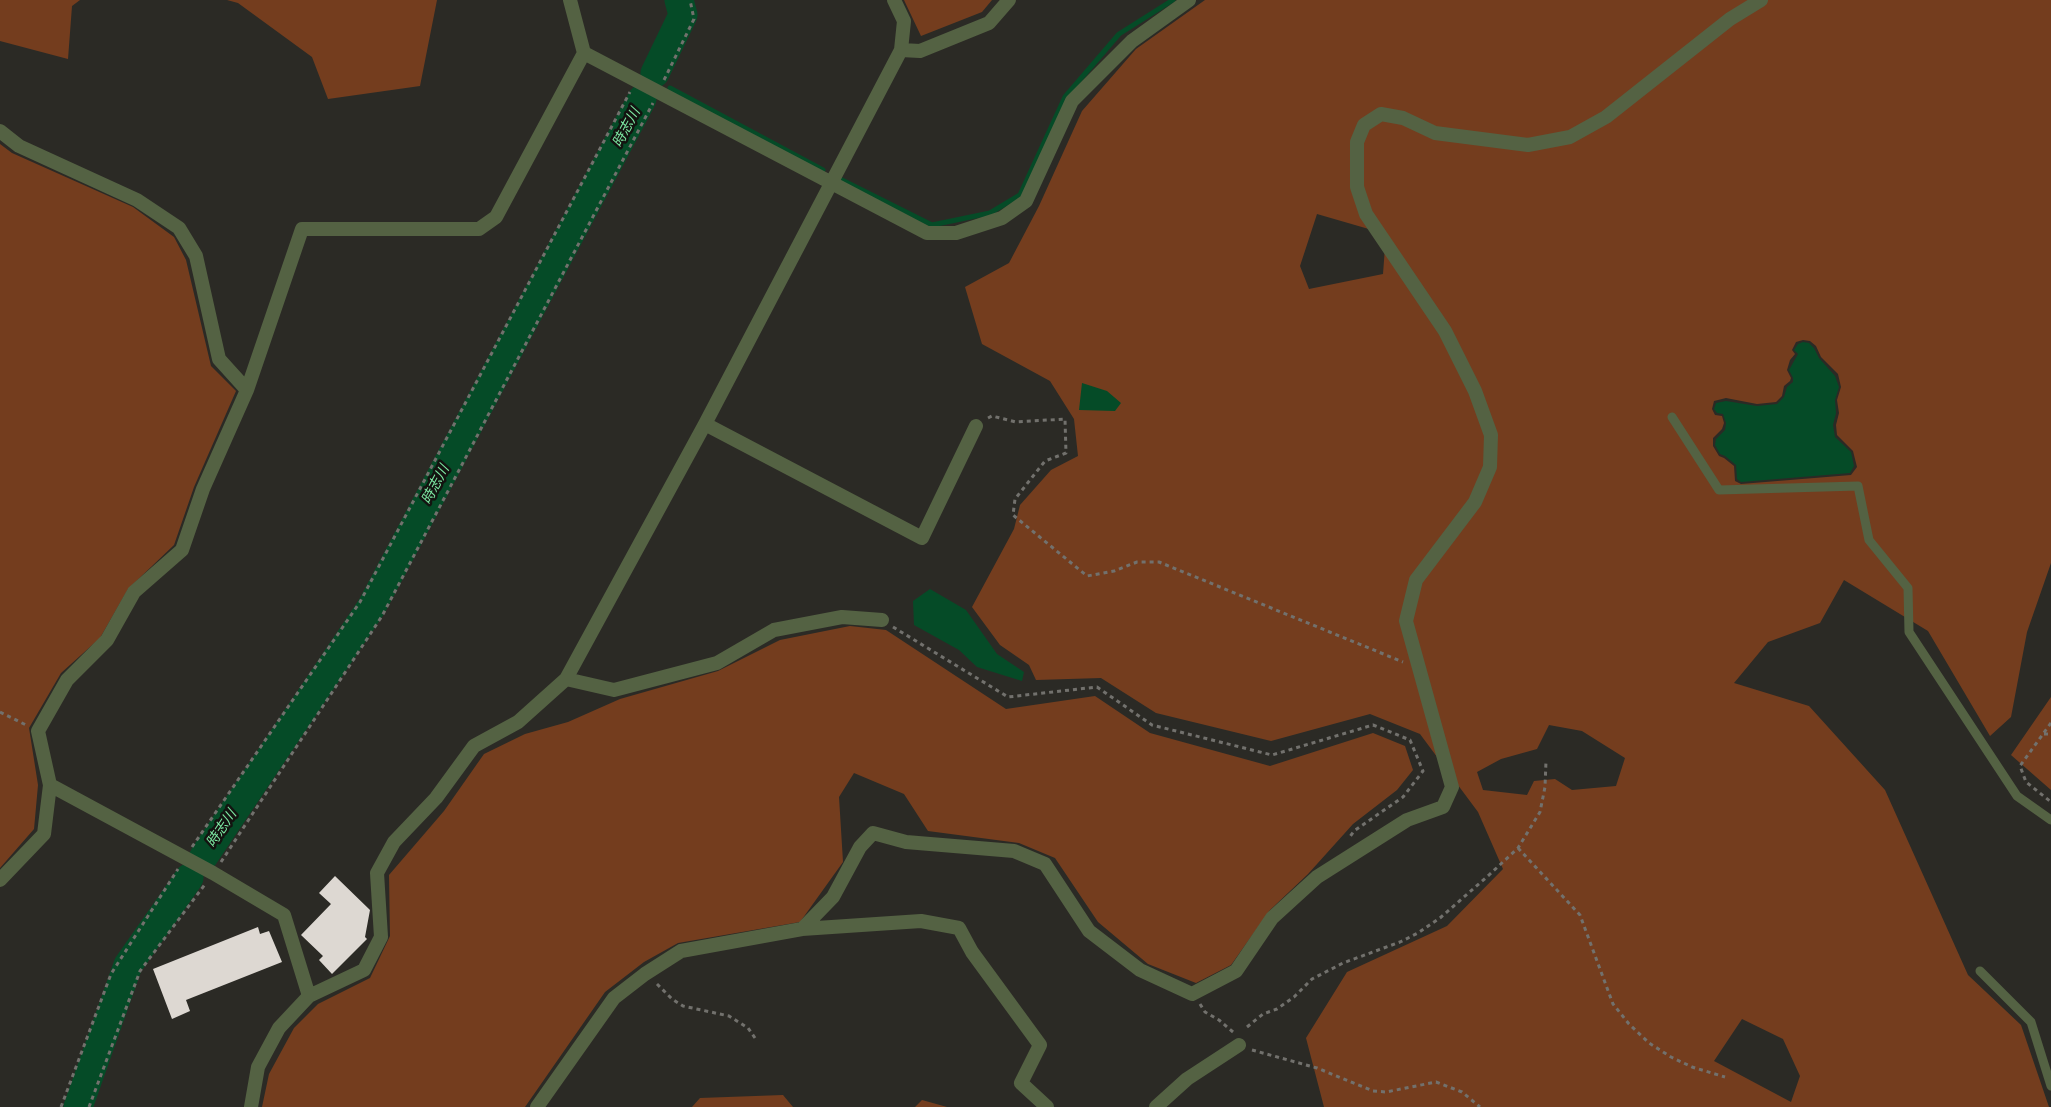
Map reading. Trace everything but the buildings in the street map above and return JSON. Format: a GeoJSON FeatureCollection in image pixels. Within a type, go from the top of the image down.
{"type":"FeatureCollection","features":[{"type":"Feature","properties":{"kind":"street"},"geometry":{"type":"LineString","coordinates":[[0,880],[44,834],[50,785],[38,730],[67,680],[107,640],[134,592],[182,550],[203,490],[247,390],[302,229],[479,230],[496,217],[584,53],[570,0]]}},
{"type":"Feature","properties":{"kind":"street"},"geometry":{"type":"LineString","coordinates":[[251,1107],[258,1067],[279,1028],[309,996],[364,970],[381,937],[377,873],[394,842],[436,798],[474,746],[518,722],[566,679],[706,424],[901,50],[904,21],[894,0]]}},
{"type":"Feature","properties":{"kind":"street"},"geometry":{"type":"LineString","coordinates":[[901,50],[920,51],[989,23],[1009,0]]}},
{"type":"Feature","properties":{"kind":"street"},"geometry":{"type":"LineString","coordinates":[[584,53],[927,233],[956,233],[1002,218],[1026,201],[1072,101],[1132,40],[1189,0]]}},
{"type":"Feature","properties":{"kind":"street"},"geometry":{"type":"LineString","coordinates":[[802,929],[834,897],[860,847],[873,833],[906,842],[1014,851],[1044,864],[1089,931],[1140,970],[1192,994],[1236,971],[1272,918],[1317,877],[1407,820],[1443,807],[1452,787],[1406,621],[1416,580],[1475,502],[1490,467],[1491,435],[1475,391],[1445,330],[1366,214],[1357,187],[1357,142],[1364,125],[1381,114],[1403,118],[1435,133],[1528,145],[1570,137],[1606,117],[1730,19],[1761,0]]}},
{"type":"Feature","properties":{"kind":"street"},"geometry":{"type":"LineString","coordinates":[[0,131],[19,146],[137,200],[179,228],[196,256],[219,359],[247,390]]}},
{"type":"Feature","properties":{"kind":"street"},"geometry":{"type":"LineString","coordinates":[[706,424],[922,538],[976,426]]}},
{"type":"Feature","properties":{"kind":"street"},"geometry":{"type":"LineString","coordinates":[[566,679],[614,690],[717,663],[774,630],[842,617],[882,620]]}},
{"type":"Feature","properties":{"kind":"street"},"geometry":{"type":"LineString","coordinates":[[50,785],[213,872],[284,914],[309,996]]}},
{"type":"Feature","properties":{"kind":"street"},"geometry":{"type":"LineString","coordinates":[[537,1107],[614,998],[648,972],[681,951],[802,929],[921,921],[959,928],[972,952],[1040,1045],[1021,1083],[1046,1107]]}},
{"type":"Feature","properties":{"kind":"street"},"geometry":{"type":"LineString","coordinates":[[1156,1107],[1187,1079],[1238,1045]]}},
{"type":"Feature","properties":{"kind":"lane"},"geometry":{"type":"LineString","coordinates":[[1672,417],[1719,490],[1858,486],[1869,540],[1908,588],[1909,632],[2017,796],[2051,820]]}},
{"type":"Feature","properties":{"kind":"lane"},"geometry":{"type":"LineString","coordinates":[[1980,971],[2031,1022],[2051,1086]]}},
{"type":"Feature","properties":{"kind":"path"},"geometry":{"type":"LineString","coordinates":[[89,1107],[140,971],[213,872],[382,616],[658,92],[694,19],[690,0]]}},
{"type":"Feature","properties":{"kind":"path"},"geometry":{"type":"LineString","coordinates":[[61,1107],[111,974],[185,858],[360,602],[636,81]]}},
{"type":"Feature","properties":{"kind":"path"},"geometry":{"type":"LineString","coordinates":[[976,426],[992,416],[1016,422],[1066,419],[1066,453],[1045,462],[1015,499],[1013,514],[1087,576],[1114,571],[1137,562],[1159,562],[1420,668]]}},
{"type":"Feature","properties":{"kind":"path"},"geometry":{"type":"LineString","coordinates":[[882,620],[1008,697],[1097,687],[1152,725],[1272,755],[1373,725],[1410,740],[1423,771],[1403,797],[1354,832],[1348,839]]}},
{"type":"Feature","properties":{"kind":"path"},"geometry":{"type":"LineString","coordinates":[[0,712],[38,730]]}},
{"type":"Feature","properties":{"kind":"path"},"geometry":{"type":"LineString","coordinates":[[2051,723],[2020,766],[2026,782],[2051,802]]}},
{"type":"Feature","properties":{"kind":"path"},"geometry":{"type":"LineString","coordinates":[[2043,734],[2051,734]]}},
{"type":"Feature","properties":{"kind":"path"},"geometry":{"type":"LineString","coordinates":[[1246,1027],[1263,1014],[1277,1009],[1294,997],[1312,979],[1343,963],[1400,942],[1418,933],[1440,918],[1518,848],[1540,812],[1545,787],[1546,761]]}},
{"type":"Feature","properties":{"kind":"path"},"geometry":{"type":"LineString","coordinates":[[1518,848],[1580,915],[1598,968],[1613,1004],[1629,1024],[1649,1043],[1671,1057],[1692,1067],[1725,1077]]}},
{"type":"Feature","properties":{"kind":"path"},"geometry":{"type":"LineString","coordinates":[[648,972],[672,999],[683,1006],[729,1016],[748,1028],[755,1038]]}},
{"type":"Feature","properties":{"kind":"path"},"geometry":{"type":"LineString","coordinates":[[1192,994],[1205,1012],[1219,1020],[1237,1036],[1238,1045],[1266,1055],[1317,1068],[1373,1091],[1386,1092],[1436,1082],[1462,1092],[1480,1107]]}},
{"type":"Feature","properties":{"kind":"shaded area"},"geometry":{"type":"Polygon","coordinates":[[[0,0],[80,0],[72,6],[68,59],[0,41],[0,0]]]}},
{"type":"Feature","properties":{"kind":"shaded area"},"geometry":{"type":"Polygon","coordinates":[[[227,0],[437,0],[420,86],[328,99],[312,57],[238,3],[227,0]]]}},
{"type":"Feature","properties":{"kind":"shaded area"},"geometry":{"type":"Polygon","coordinates":[[[904,0],[992,0],[982,12],[921,36],[904,0]]]}},
{"type":"Feature","properties":{"kind":"shaded area"},"geometry":{"type":"Polygon","coordinates":[[[1205,0],[2051,0],[2051,563],[2027,632],[2011,717],[1990,736],[1928,631],[1844,580],[1820,623],[1768,642],[1734,683],[1809,706],[1885,790],[1968,975],[2021,1025],[2049,1107],[1324,1107],[1306,1038],[1347,972],[1447,926],[1503,869],[1478,812],[1420,734],[1370,714],[1271,741],[1156,713],[1101,678],[1036,680],[1029,665],[1000,645],[972,607],[1014,529],[1020,505],[1051,470],[1078,456],[1074,419],[1050,381],[982,344],[965,287],[1009,263],[1039,206],[1082,111],[1136,49],[1205,0]],[[1317,214],[1300,266],[1309,289],[1383,274],[1386,234],[1317,214]],[[1810,341],[1796,342],[1792,350],[1795,354],[1790,360],[1787,370],[1791,378],[1790,381],[1784,386],[1782,396],[1776,402],[1757,404],[1726,398],[1714,401],[1712,409],[1715,415],[1722,416],[1724,423],[1722,429],[1713,438],[1713,446],[1719,456],[1734,466],[1735,481],[1741,484],[1851,475],[1857,467],[1853,451],[1837,435],[1836,425],[1839,413],[1837,400],[1841,387],[1838,374],[1821,357],[1816,346],[1810,341]],[[1549,725],[1537,749],[1501,759],[1477,772],[1483,790],[1527,795],[1534,781],[1555,779],[1572,790],[1616,786],[1625,758],[1582,731],[1549,725]],[[1742,1019],[1714,1061],[1791,1102],[1800,1076],[1783,1039],[1742,1019]]]}},
{"type":"Feature","properties":{"kind":"shaded area"},"geometry":{"type":"Polygon","coordinates":[[[0,144],[12,153],[133,207],[174,237],[186,260],[211,366],[236,391],[194,487],[174,545],[128,589],[100,638],[61,673],[29,728],[38,785],[34,829],[0,868],[0,144]]]}},
{"type":"Feature","properties":{"kind":"shaded area"},"geometry":{"type":"Polygon","coordinates":[[[1803,342],[1809,343],[1814,348],[1819,358],[1835,376],[1839,387],[1835,400],[1836,413],[1833,425],[1835,437],[1851,452],[1854,466],[1850,473],[1741,482],[1737,479],[1736,465],[1720,454],[1715,445],[1716,439],[1725,430],[1726,423],[1723,414],[1717,413],[1714,409],[1716,403],[1726,401],[1757,406],[1777,404],[1784,397],[1787,387],[1793,382],[1789,370],[1798,354],[1794,350],[1798,344],[1803,342]]]}},
{"type":"Feature","properties":{"kind":"shaded area"},"geometry":{"type":"Polygon","coordinates":[[[1082,383],[1107,391],[1121,403],[1115,411],[1079,410],[1082,383]]]}},
{"type":"Feature","properties":{"kind":"shaded area"},"geometry":{"type":"Polygon","coordinates":[[[930,589],[966,610],[997,654],[1024,672],[1022,681],[977,667],[959,650],[914,625],[913,601],[930,589]]]}},
{"type":"Feature","properties":{"kind":"shaded area"},"geometry":{"type":"Polygon","coordinates":[[[850,626],[886,630],[1006,709],[1095,696],[1150,733],[1270,766],[1373,733],[1405,746],[1413,770],[1397,790],[1353,824],[1308,874],[1270,910],[1231,965],[1196,983],[1148,964],[1098,922],[1055,858],[1019,843],[928,831],[904,794],[854,773],[839,797],[843,862],[800,922],[678,943],[644,962],[605,992],[525,1107],[262,1107],[269,1074],[294,1028],[318,1004],[370,978],[390,936],[389,875],[444,811],[484,754],[525,734],[568,722],[620,699],[718,671],[780,640],[850,626]]]}},
{"type":"Feature","properties":{"kind":"shaded area"},"geometry":{"type":"Polygon","coordinates":[[[2051,697],[2051,790],[2011,755],[2051,697]]]}},
{"type":"Feature","properties":{"kind":"shaded area"},"geometry":{"type":"Polygon","coordinates":[[[783,1095],[793,1107],[692,1107],[700,1098],[783,1095]]]}},
{"type":"Feature","properties":{"kind":"shaded area"},"geometry":{"type":"Polygon","coordinates":[[[922,1100],[947,1107],[915,1107],[922,1100]]]}},
{"type":"Feature","properties":{"kind":"waterway","name":"時志川"},"geometry":{"type":"LineString","coordinates":[[655,73],[683,15],[679,0]]}},
{"type":"Feature","properties":{"kind":"waterway"},"geometry":{"type":"LineString","coordinates":[[842,180],[932,225],[990,213],[1020,195],[1065,97],[1119,34],[1173,0]]}},
{"type":"Feature","properties":{"kind":"waterway"},"geometry":{"type":"LineString","coordinates":[[670,88],[823,170]]}},
{"type":"Feature","properties":{"kind":"waterway","name":"時志川"},"geometry":{"type":"LineString","coordinates":[[204,856],[372,606],[642,99]]}},
{"type":"Feature","properties":{"kind":"waterway","name":"時志川"},"geometry":{"type":"LineString","coordinates":[[78,1107],[128,965],[189,878]]}}]}
